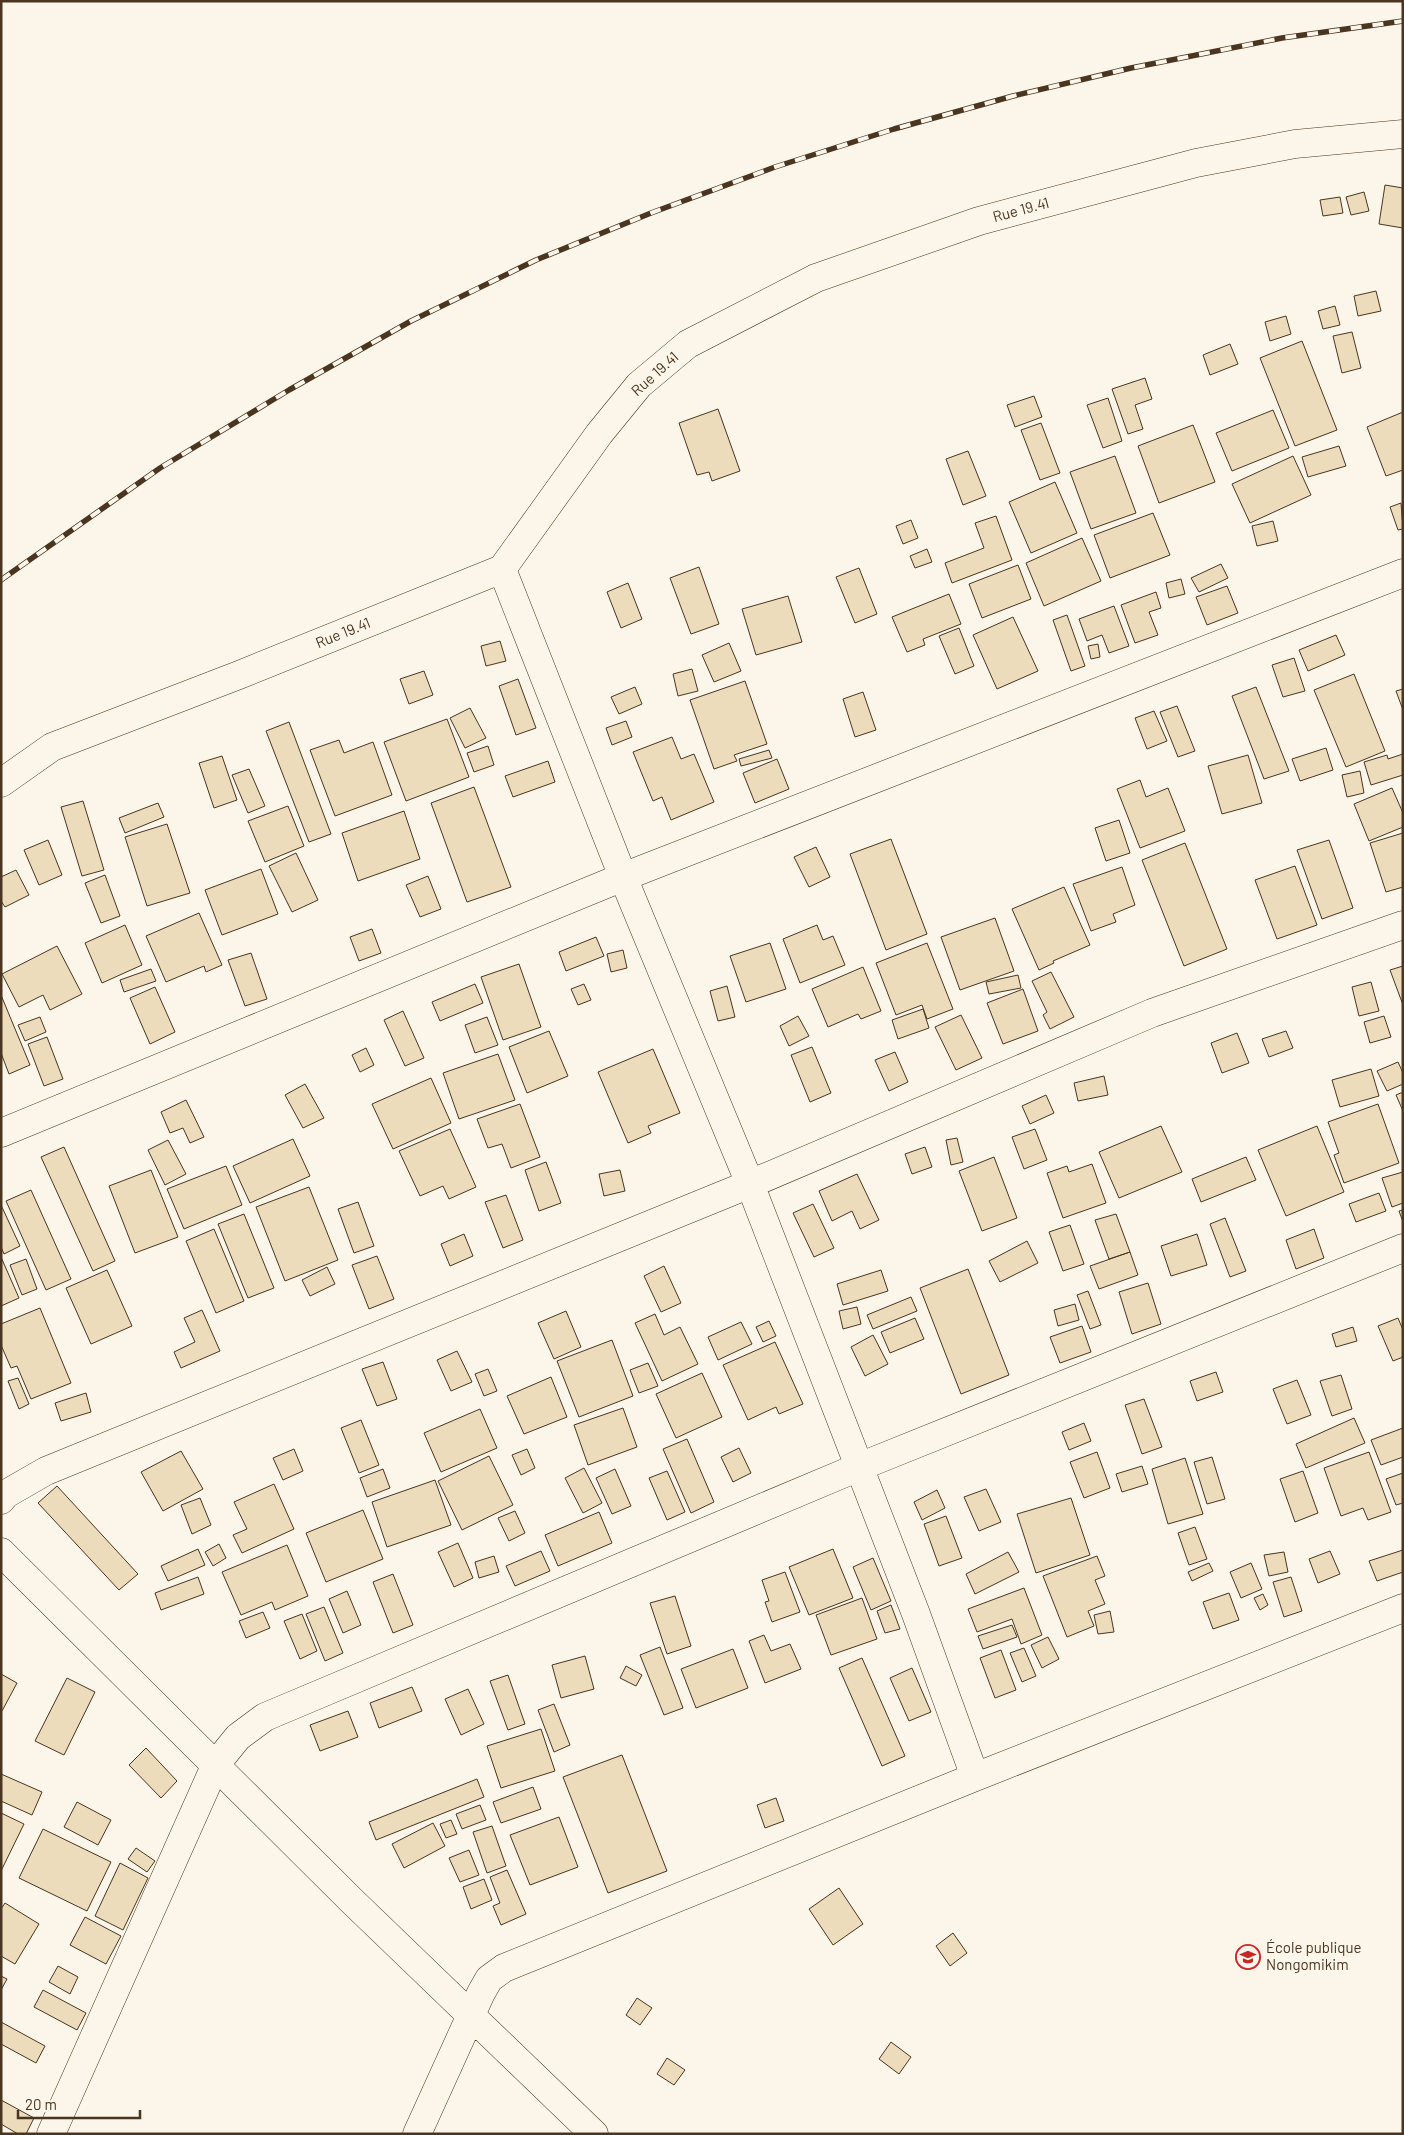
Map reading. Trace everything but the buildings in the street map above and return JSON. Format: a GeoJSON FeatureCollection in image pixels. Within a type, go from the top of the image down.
{"type":"FeatureCollection","features":[{"type":"Feature","properties":{"kind":"street","name":"Rue 19.41"},"geometry":{"type":"LineString","coordinates":[[1,783],[52,747],[239,675],[502,569],[599,434],[639,385],[688,344],[816,278],[979,221],[1196,163],[1295,144],[1403,134]]}},
{"type":"Feature","properties":{"kind":"street"},"geometry":{"type":"LineString","coordinates":[[502,569],[623,877],[750,1184],[916,1614],[975,1777]]}},
{"type":"Feature","properties":{"kind":"street"},"geometry":{"type":"LineString","coordinates":[[1,1134],[623,877],[1403,573]]}},
{"type":"Feature","properties":{"kind":"street"},"geometry":{"type":"LineString","coordinates":[[1,1500],[6,1494],[46,1472],[750,1184],[1152,1013],[1403,925]]}},
{"type":"Feature","properties":{"kind":"street"},"geometry":{"type":"LineString","coordinates":[[51,2134],[216,1764],[238,1736],[265,1717],[859,1467],[1403,1248]]}},
{"type":"Feature","properties":{"kind":"street"},"geometry":{"type":"LineString","coordinates":[[1,1552],[351,1900],[594,2134]]}},
{"type":"Feature","properties":{"kind":"street"},"geometry":{"type":"LineString","coordinates":[[417,2134],[470,2015],[489,1979],[504,1968],[975,1777],[1403,1608]]}},
{"type":"Feature","properties":{"kind":"railway"},"geometry":{"type":"LineString","coordinates":[[1,580],[160,468],[289,390],[411,321],[536,260],[651,213],[775,167],[894,129],[1013,96],[1131,68],[1282,38],[1403,21]]}},
{"type":"Feature","properties":{"kind":"place","name":"École publique Nongomikim"},"geometry":{"type":"Point","coordinates":[1248,1957]}}]}
